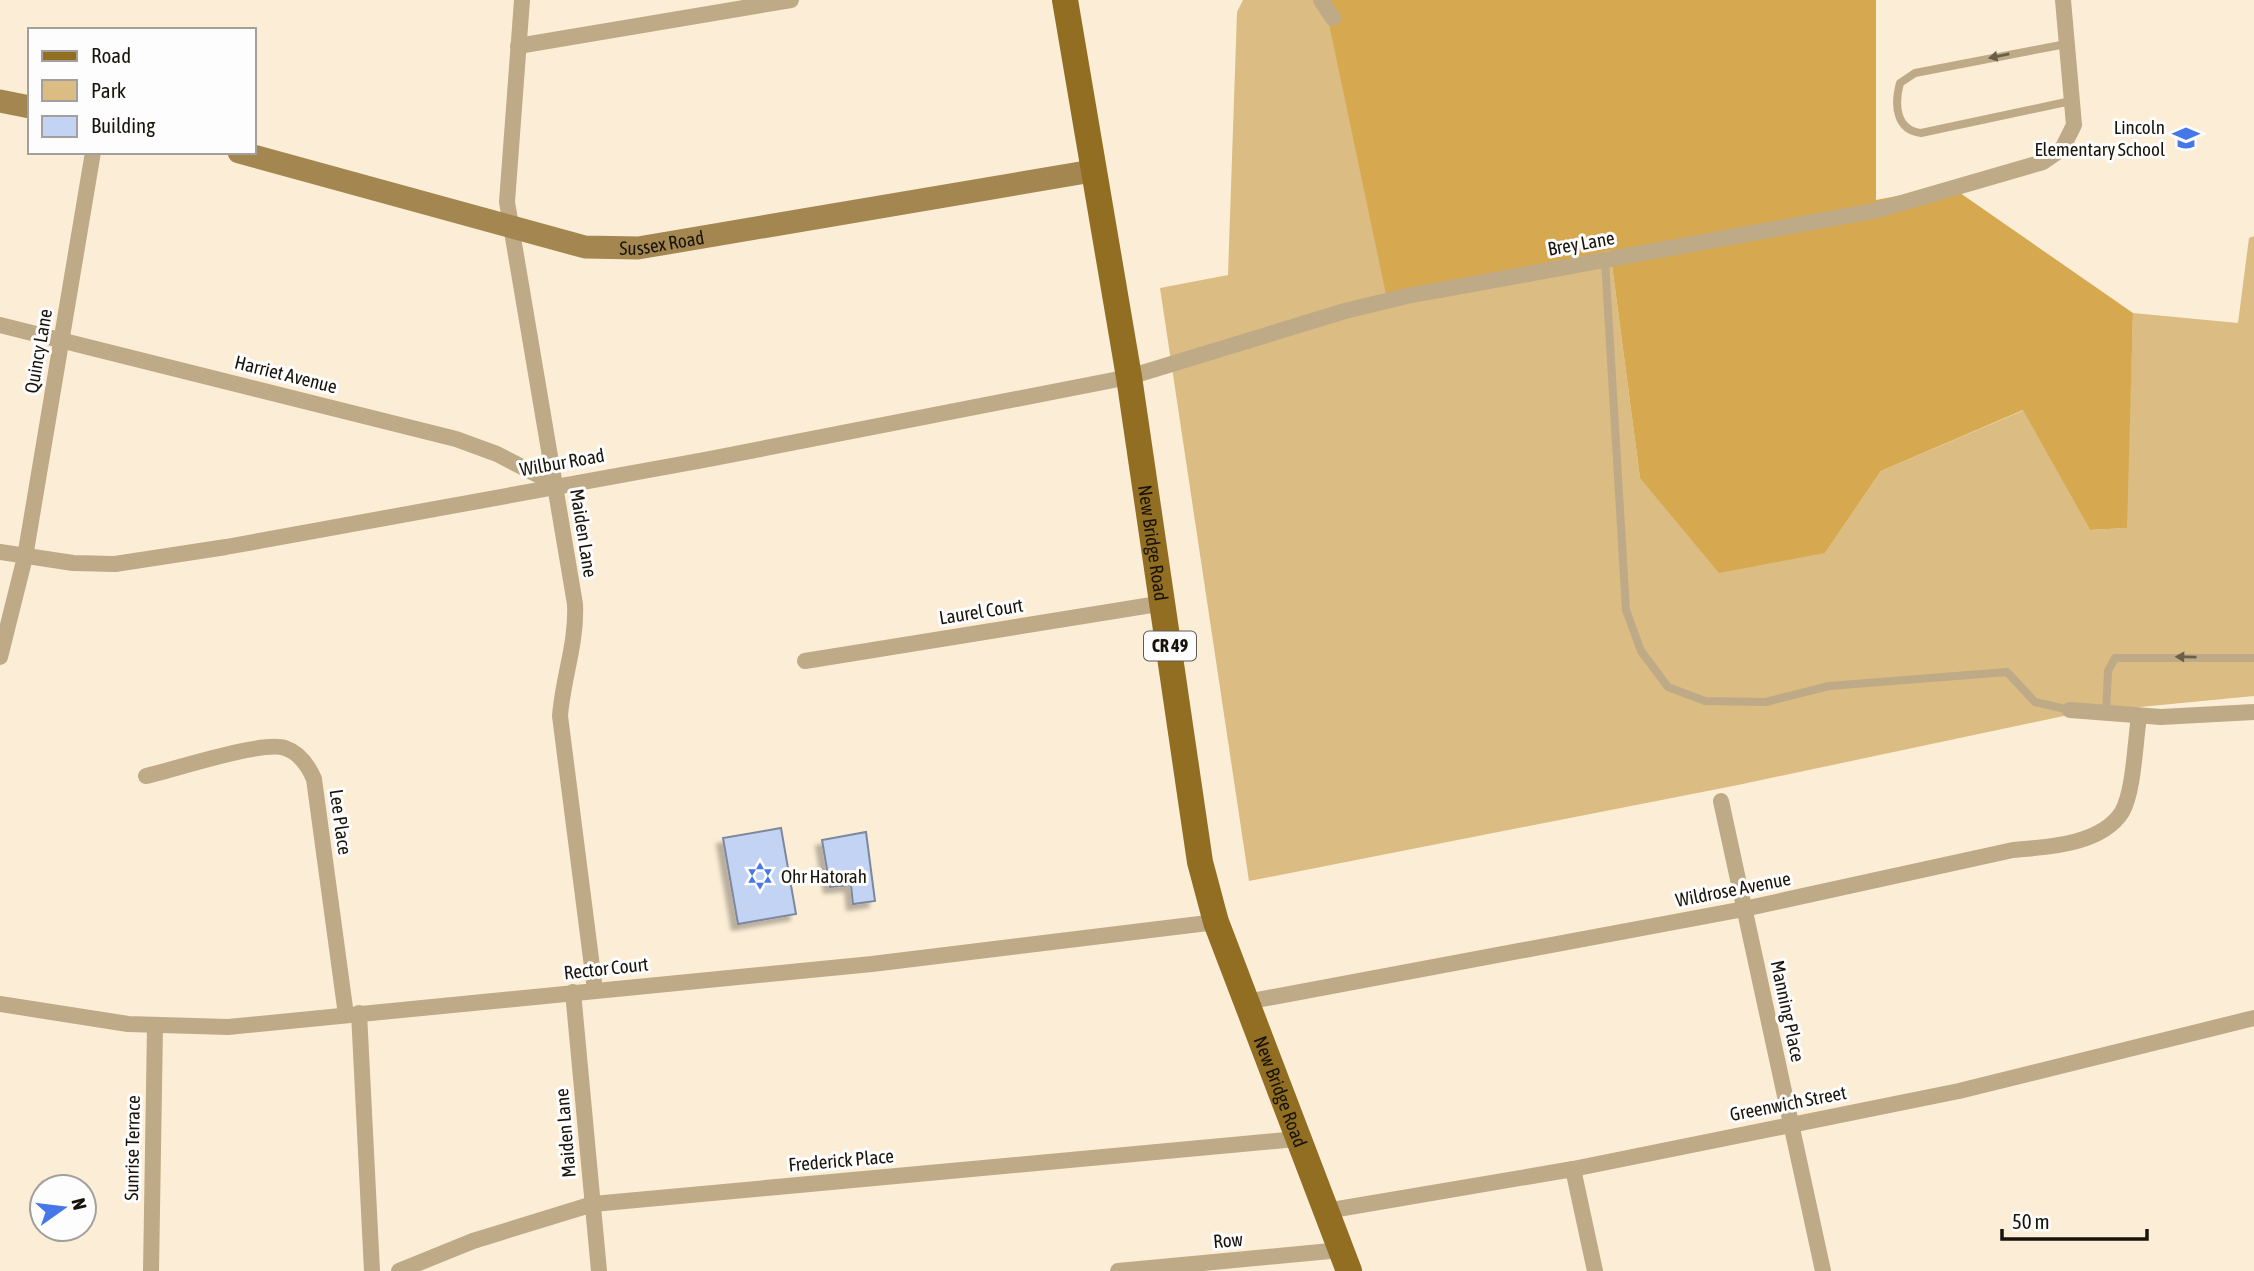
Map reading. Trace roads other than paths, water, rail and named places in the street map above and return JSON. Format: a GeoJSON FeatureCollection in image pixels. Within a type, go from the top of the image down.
{"type":"FeatureCollection","features":[{"type":"Feature","properties":{"kind":"main road","name":"New Bridge Road"},"geometry":{"type":"LineString","coordinates":[[1065,0],[1091,170],[1129,377],[1200,862],[1216,922],[1345,1261]]}},
{"type":"Feature","properties":{"kind":"street","name":"Maiden Lane"},"geometry":{"type":"LineString","coordinates":[[522,0],[506,181],[576,627],[573,653],[562,690],[560,716],[595,989]]}},
{"type":"Feature","properties":{"kind":"street"},"geometry":{"type":"LineString","coordinates":[[518,46],[742,4],[791,0]]}},
{"type":"Feature","properties":{"kind":"street"},"geometry":{"type":"LineString","coordinates":[[1321,0],[1333,19]]}},
{"type":"Feature","properties":{"kind":"street"},"geometry":{"type":"LineString","coordinates":[[2063,0],[2071,101]]}},
{"type":"Feature","properties":{"kind":"street","name":"Brey Lane"},"geometry":{"type":"LineString","coordinates":[[1129,377],[1382,302],[1874,211],[2043,162],[2062,149],[2074,125],[2071,101]]}},
{"type":"Feature","properties":{"kind":"street"},"geometry":{"type":"LineString","coordinates":[[0,102],[28,107]]}},
{"type":"Feature","properties":{"kind":"street","name":"Quincy Lane"},"geometry":{"type":"LineString","coordinates":[[0,657],[25,557],[93,154]]}},
{"type":"Feature","properties":{"kind":"street","name":"Sussex Road"},"geometry":{"type":"LineString","coordinates":[[246,154],[584,247],[638,248],[1091,170]]}},
{"type":"Feature","properties":{"kind":"street","name":"Harriet Avenue"},"geometry":{"type":"LineString","coordinates":[[0,325],[456,439],[497,454],[555,484]]}},
{"type":"Feature","properties":{"kind":"street","name":"Wilbur Road"},"geometry":{"type":"LineString","coordinates":[[0,552],[25,557],[115,564],[226,547],[555,484],[704,460],[1129,377]]}},
{"type":"Feature","properties":{"kind":"street","name":"Laurel Court"},"geometry":{"type":"LineString","coordinates":[[805,661],[1164,603]]}},
{"type":"Feature","properties":{"kind":"street"},"geometry":{"type":"LineString","coordinates":[[2070,710],[2139,717],[2254,712]]}},
{"type":"Feature","properties":{"kind":"street","name":"Wildrose Avenue"},"geometry":{"type":"LineString","coordinates":[[1246,1002],[1744,909],[2013,850],[2047,847],[2098,833],[2112,824],[2123,811],[2128,795],[2139,717]]}},
{"type":"Feature","properties":{"kind":"street","name":"Lee Place"},"geometry":{"type":"LineString","coordinates":[[146,776],[271,745],[298,755],[309,766],[314,779],[353,1014],[372,1271]]}},
{"type":"Feature","properties":{"kind":"street","name":"Manning Place"},"geometry":{"type":"LineString","coordinates":[[1721,800],[1823,1271]]}},
{"type":"Feature","properties":{"kind":"street","name":"Rector Court"},"geometry":{"type":"LineString","coordinates":[[0,1004],[155,1027],[229,1027],[595,989],[872,964],[1216,922]]}},
{"type":"Feature","properties":{"kind":"street","name":"Maiden Lane"},"geometry":{"type":"LineString","coordinates":[[573,992],[600,1271]]}},
{"type":"Feature","properties":{"kind":"street","name":"Greenwich Street"},"geometry":{"type":"LineString","coordinates":[[1326,1211],[1573,1169],[1959,1091],[2254,1018]]}},
{"type":"Feature","properties":{"kind":"street","name":"Sunrise Terrace"},"geometry":{"type":"LineString","coordinates":[[151,1271],[155,1027]]}},
{"type":"Feature","properties":{"kind":"street","name":"Frederick Place"},"geometry":{"type":"LineString","coordinates":[[399,1271],[473,1241],[593,1203],[1297,1139]]}},
{"type":"Feature","properties":{"kind":"street"},"geometry":{"type":"LineString","coordinates":[[1573,1169],[1595,1271]]}},
{"type":"Feature","properties":{"kind":"street","name":"Row"},"geometry":{"type":"LineString","coordinates":[[1118,1271],[1345,1261]]}},
{"type":"Feature","properties":{"kind":"lane"},"geometry":{"type":"LineString","coordinates":[[2066,44],[1915,73],[1900,83],[1898,116],[1902,125],[1910,131],[1921,133],[2071,101]]}},
{"type":"Feature","properties":{"kind":"lane"},"geometry":{"type":"LineString","coordinates":[[1605,260],[1626,610],[1641,651],[1668,687],[1705,701],[1766,702],[1829,686],[2007,672],[2035,702],[2070,710]]}},
{"type":"Feature","properties":{"kind":"lane"},"geometry":{"type":"LineString","coordinates":[[2106,714],[2108,671],[2115,658],[2254,659]]}},
{"type":"Feature","properties":{"kind":"place","name":"Lincoln Elementary School"},"geometry":{"type":"Point","coordinates":[2186,138]}},
{"type":"Feature","properties":{"kind":"place","name":"Ohr Hatorah"},"geometry":{"type":"Point","coordinates":[760,876]}}]}
